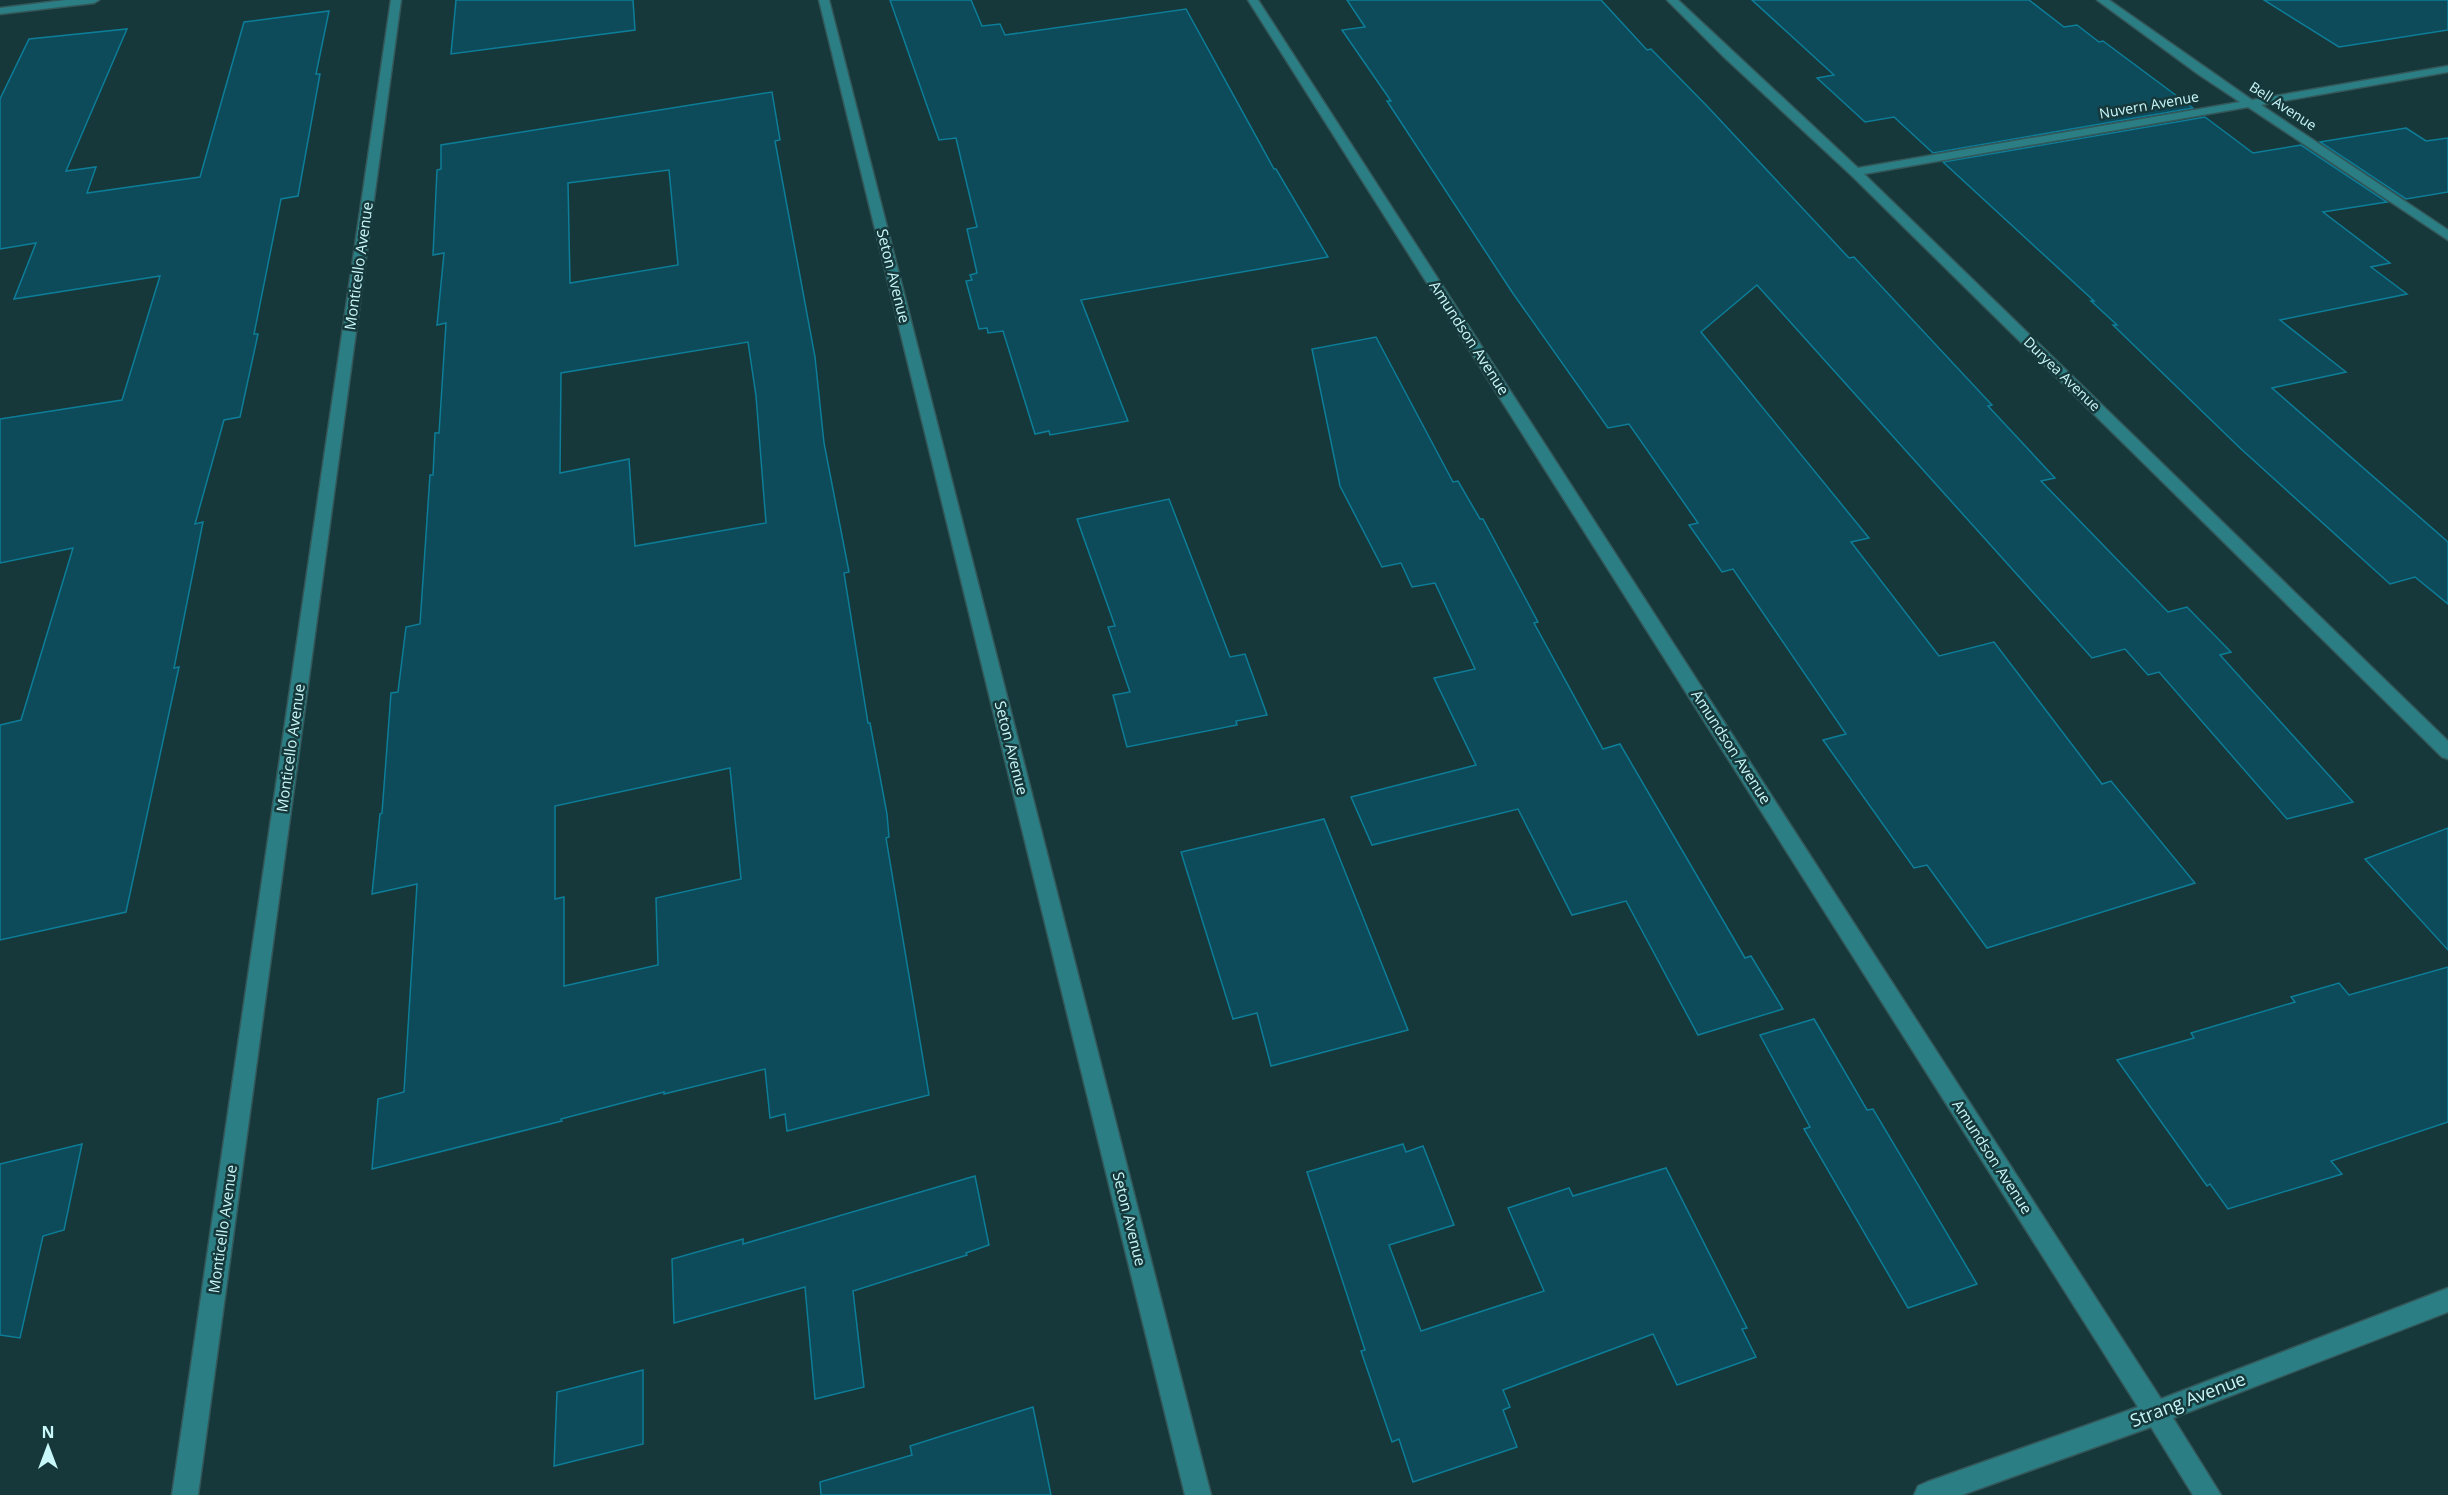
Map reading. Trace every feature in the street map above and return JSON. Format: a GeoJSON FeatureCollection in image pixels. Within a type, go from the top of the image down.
{"type":"FeatureCollection","features":[{"type":"Feature","properties":{"kind":"street"},"geometry":{"type":"LineString","coordinates":[[0,11],[94,0]]}},
{"type":"Feature","properties":{"kind":"street","name":"Monticello Avenue"},"geometry":{"type":"LineString","coordinates":[[185,1495],[396,0]]}},
{"type":"Feature","properties":{"kind":"street","name":"Seton Avenue"},"geometry":{"type":"LineString","coordinates":[[824,0],[1198,1495]]}},
{"type":"Feature","properties":{"kind":"street","name":"Amundson Avenue"},"geometry":{"type":"LineString","coordinates":[[1253,0],[2208,1495]]}},
{"type":"Feature","properties":{"kind":"street","name":"Duryea Avenue"},"geometry":{"type":"LineString","coordinates":[[1672,0],[1855,172],[2448,752]]}},
{"type":"Feature","properties":{"kind":"street","name":"Bell Avenue"},"geometry":{"type":"LineString","coordinates":[[2102,0],[2202,72],[2251,102],[2448,237]]}},
{"type":"Feature","properties":{"kind":"street","name":"Nuvern Avenue"},"geometry":{"type":"LineString","coordinates":[[1855,172],[2448,69]]}},
{"type":"Feature","properties":{"kind":"street","name":"Strang Avenue"},"geometry":{"type":"LineString","coordinates":[[1927,1495],[2156,1413],[2448,1300]]}},
{"type":"Feature","properties":{"kind":"building"},"geometry":{"type":"Polygon","coordinates":[[[456,0],[633,0],[635,30],[451,54],[456,0]]]}},
{"type":"Feature","properties":{"kind":"building"},"geometry":{"type":"Polygon","coordinates":[[[890,0],[971,0],[982,26],[1000,24],[1005,35],[1186,9],[1274,169],[1328,257],[1081,300],[1128,421],[1050,435],[1049,431],[1035,434],[1003,331],[988,333],[987,328],[979,329],[966,281],[972,280],[970,275],[977,273],[967,229],[977,227],[956,138],[939,140],[890,0]]]}},
{"type":"Feature","properties":{"kind":"building"},"geometry":{"type":"Polygon","coordinates":[[[1347,0],[1601,0],[1647,50],[1651,49],[1707,106],[1849,258],[1854,257],[1992,405],[1988,406],[2055,478],[2041,481],[2168,612],[2187,607],[2231,652],[2220,655],[2353,802],[2287,819],[2159,672],[2148,675],[2125,649],[2092,658],[1757,285],[1701,332],[1869,538],[1851,542],[1939,656],[1994,642],[2102,784],[2111,781],[2195,883],[1987,948],[1927,865],[1914,868],[1823,740],[1846,734],[1733,569],[1722,572],[1689,525],[1698,523],[1629,424],[1608,428],[1512,292],[1387,101],[1391,101],[1342,30],[1365,27],[1347,0]]]}},
{"type":"Feature","properties":{"kind":"building"},"geometry":{"type":"Polygon","coordinates":[[[1752,0],[2029,0],[2064,27],[2077,25],[2099,42],[2103,41],[2193,108],[1933,153],[1894,117],[1865,122],[1817,78],[1834,75],[1752,0]]]}},
{"type":"Feature","properties":{"kind":"building"},"geometry":{"type":"Polygon","coordinates":[[[2264,0],[2448,0],[2448,30],[2339,47],[2264,0]]]}},
{"type":"Feature","properties":{"kind":"building"},"geometry":{"type":"Polygon","coordinates":[[[329,11],[316,74],[320,74],[298,196],[281,199],[254,334],[258,334],[240,417],[224,420],[195,524],[203,522],[174,668],[179,667],[126,912],[0,940],[0,725],[21,720],[73,548],[0,563],[0,419],[122,400],[160,276],[14,299],[36,243],[0,249],[0,99],[29,39],[127,29],[66,171],[96,167],[87,193],[200,177],[244,22],[329,11]]]}},
{"type":"Feature","properties":{"kind":"building"},"geometry":{"type":"Polygon","coordinates":[[[772,92],[780,140],[775,141],[815,357],[824,443],[849,572],[844,573],[868,723],[870,723],[887,814],[889,837],[886,838],[929,1095],[787,1131],[785,1114],[770,1118],[765,1069],[664,1094],[664,1092],[561,1119],[562,1121],[372,1169],[378,1099],[404,1092],[417,884],[372,894],[380,814],[382,813],[391,693],[398,692],[406,627],[420,624],[430,475],[433,475],[435,433],[439,433],[446,323],[437,325],[444,253],[433,255],[437,170],[441,169],[441,145],[772,92]],[[669,170],[568,183],[570,283],[678,265],[669,170]],[[748,342],[561,373],[560,473],[629,459],[635,546],[766,523],[756,396],[748,342]],[[730,768],[555,806],[555,899],[564,897],[564,986],[658,965],[656,898],[741,879],[730,768]]]}},
{"type":"Feature","properties":{"kind":"building"},"geometry":{"type":"Polygon","coordinates":[[[2205,117],[2253,153],[2301,145],[2387,202],[2323,212],[2390,263],[2371,267],[2407,294],[2280,320],[2346,372],[2272,388],[2448,542],[2448,604],[2415,577],[2390,584],[2240,448],[2113,325],[2117,325],[2091,301],[2094,301],[1943,162],[2205,117]]]}},
{"type":"Feature","properties":{"kind":"building"},"geometry":{"type":"Polygon","coordinates":[[[2406,128],[2426,141],[2448,138],[2448,192],[2406,199],[2320,142],[2406,128]]]}},
{"type":"Feature","properties":{"kind":"building"},"geometry":{"type":"Polygon","coordinates":[[[1376,337],[1453,482],[1458,481],[1480,519],[1483,519],[1538,622],[1534,623],[1603,749],[1620,744],[1745,958],[1751,956],[1783,1009],[1698,1035],[1626,901],[1572,915],[1518,809],[1372,845],[1351,797],[1476,765],[1434,678],[1475,669],[1435,583],[1412,587],[1401,563],[1382,567],[1340,486],[1312,349],[1376,337]]]}},
{"type":"Feature","properties":{"kind":"building"},"geometry":{"type":"Polygon","coordinates":[[[1169,499],[1230,657],[1245,654],[1267,715],[1236,721],[1237,725],[1127,747],[1113,695],[1130,692],[1108,627],[1115,626],[1077,519],[1169,499]]]}},
{"type":"Feature","properties":{"kind":"building"},"geometry":{"type":"Polygon","coordinates":[[[1324,819],[1408,1030],[1271,1066],[1257,1013],[1233,1019],[1181,852],[1324,819]]]}},
{"type":"Feature","properties":{"kind":"building"},"geometry":{"type":"Polygon","coordinates":[[[2448,828],[2448,950],[2365,859],[2448,828]]]}},
{"type":"Feature","properties":{"kind":"building"},"geometry":{"type":"Polygon","coordinates":[[[2448,967],[2448,1122],[2331,1161],[2342,1174],[2228,1209],[2210,1184],[2207,1186],[2117,1060],[2194,1038],[2191,1033],[2295,1002],[2291,997],[2339,983],[2349,995],[2448,967]]]}},
{"type":"Feature","properties":{"kind":"building"},"geometry":{"type":"Polygon","coordinates":[[[1814,1019],[1867,1110],[1873,1109],[1977,1284],[1908,1308],[1804,1129],[1810,1127],[1760,1035],[1814,1019]]]}},
{"type":"Feature","properties":{"kind":"building"},"geometry":{"type":"Polygon","coordinates":[[[82,1144],[64,1230],[43,1236],[20,1338],[0,1335],[0,1164],[82,1144]]]}},
{"type":"Feature","properties":{"kind":"building"},"geometry":{"type":"Polygon","coordinates":[[[1403,1144],[1406,1152],[1423,1146],[1454,1225],[1389,1245],[1421,1331],[1544,1291],[1508,1208],[1569,1188],[1573,1196],[1666,1168],[1747,1328],[1742,1329],[1756,1357],[1677,1385],[1653,1334],[1503,1390],[1510,1407],[1503,1410],[1517,1447],[1413,1482],[1399,1439],[1392,1442],[1361,1351],[1365,1350],[1307,1172],[1403,1144]]]}},
{"type":"Feature","properties":{"kind":"building"},"geometry":{"type":"Polygon","coordinates":[[[975,1176],[989,1245],[966,1253],[967,1255],[853,1291],[864,1387],[815,1399],[805,1287],[674,1323],[672,1259],[743,1239],[743,1244],[975,1176]]]}},
{"type":"Feature","properties":{"kind":"building"},"geometry":{"type":"Polygon","coordinates":[[[643,1370],[643,1444],[554,1466],[557,1392],[643,1370]]]}},
{"type":"Feature","properties":{"kind":"building"},"geometry":{"type":"Polygon","coordinates":[[[1033,1407],[1051,1495],[821,1495],[820,1482],[912,1455],[910,1446],[1033,1407]]]}}]}
